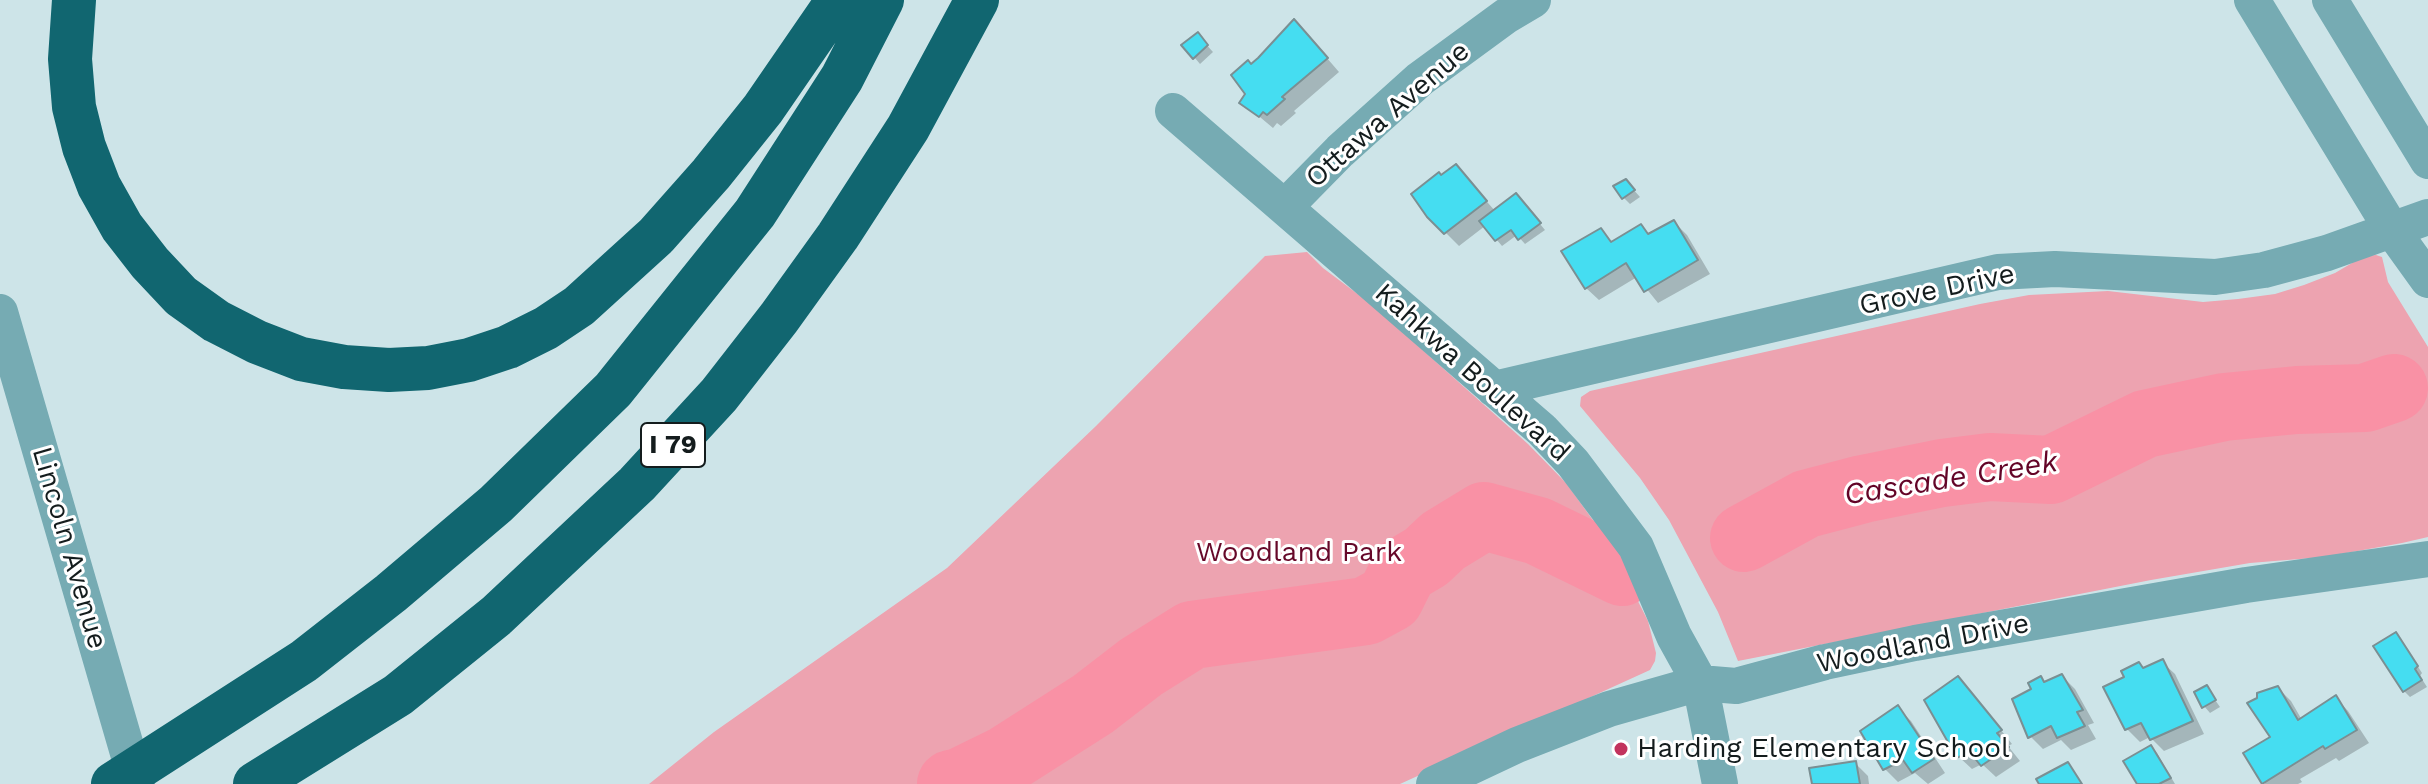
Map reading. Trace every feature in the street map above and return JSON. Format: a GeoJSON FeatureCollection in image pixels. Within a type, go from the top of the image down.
{"type":"FeatureCollection","features":[{"type":"Feature","properties":{"kind":"highway"},"geometry":{"type":"LineString","coordinates":[[74,0],[70,59],[74,107],[84,147],[99,186],[122,227],[150,263],[181,296],[216,321],[257,342],[301,359],[344,367],[389,370],[428,368],[469,360],[508,347],[579,306],[656,236],[711,174],[763,109],[838,0]]}},
{"type":"Feature","properties":{"kind":"highway"},"geometry":{"type":"LineString","coordinates":[[127,780],[304,661],[391,593],[496,504],[613,390],[755,213],[842,78],[882,0]]}},
{"type":"Feature","properties":{"kind":"highway","name":"I 79"},"geometry":{"type":"LineString","coordinates":[[255,784],[398,695],[496,616],[637,484],[709,406],[779,318],[838,236],[908,128],[977,0]]}},
{"type":"Feature","properties":{"kind":"street","name":"Ottawa Avenue"},"geometry":{"type":"LineString","coordinates":[[1286,206],[1340,151],[1420,79],[1533,0]]}},
{"type":"Feature","properties":{"kind":"street"},"geometry":{"type":"LineString","coordinates":[[2252,0],[2392,230],[2428,280]]}},
{"type":"Feature","properties":{"kind":"street"},"geometry":{"type":"LineString","coordinates":[[2330,0],[2428,161]]}},
{"type":"Feature","properties":{"kind":"street","name":"Kahkwa Boulevard"},"geometry":{"type":"LineString","coordinates":[[1173,111],[1542,430],[1573,463],[1636,547],[1674,636],[1700,683],[1720,784]]}},
{"type":"Feature","properties":{"kind":"street","name":"Grove Drive"},"geometry":{"type":"LineString","coordinates":[[1494,389],[1998,272],[2055,269],[2215,277],[2264,270],[2428,217]]}},
{"type":"Feature","properties":{"kind":"street","name":"Lincoln Avenue"},"geometry":{"type":"LineString","coordinates":[[0,312],[127,780]]}},
{"type":"Feature","properties":{"kind":"street","name":"Woodland Drive"},"geometry":{"type":"LineString","coordinates":[[1434,784],[1517,745],[1596,714],[1700,683],[1736,686],[1825,662],[1915,643],[2246,585],[2428,559]]}},
{"type":"Feature","properties":{"kind":"green space","name":"Woodland Park"},"geometry":{"type":"Polygon","coordinates":[[[1307,252],[1371,304],[1528,444],[1566,483],[1606,538],[1648,621],[1656,653],[1650,670],[1400,784],[649,784],[714,732],[947,568],[1096,426],[1265,256],[1307,252]]]}},
{"type":"Feature","properties":{"kind":"green space"},"geometry":{"type":"Polygon","coordinates":[[[2364,256],[2382,257],[2388,282],[2428,347],[2428,537],[2402,543],[2324,557],[2250,563],[2151,580],[1738,661],[1718,612],[1669,520],[1640,478],[1580,406],[1581,397],[1590,391],[1980,304],[2029,295],[2108,291],[2203,302],[2238,299],[2275,294],[2304,285],[2335,273],[2364,256]]]}},
{"type":"Feature","properties":{"kind":"building"},"geometry":{"type":"Polygon","coordinates":[[[1294,19],[1328,58],[1282,97],[1285,99],[1267,115],[1263,112],[1259,117],[1239,103],[1245,94],[1231,75],[1248,60],[1251,64],[1258,58],[1294,19]]]}},
{"type":"Feature","properties":{"kind":"building"},"geometry":{"type":"Polygon","coordinates":[[[1198,32],[1208,45],[1193,59],[1181,45],[1198,32]]]}},
{"type":"Feature","properties":{"kind":"building"},"geometry":{"type":"Polygon","coordinates":[[[1456,164],[1487,201],[1444,234],[1411,194],[1439,172],[1441,175],[1456,164]]]}},
{"type":"Feature","properties":{"kind":"building"},"geometry":{"type":"Polygon","coordinates":[[[1626,179],[1635,190],[1622,199],[1613,186],[1626,179]]]}},
{"type":"Feature","properties":{"kind":"building"},"geometry":{"type":"Polygon","coordinates":[[[1516,193],[1541,223],[1518,240],[1511,230],[1495,241],[1479,221],[1516,193]]]}},
{"type":"Feature","properties":{"kind":"building"},"geometry":{"type":"Polygon","coordinates":[[[1674,220],[1698,260],[1644,292],[1626,263],[1585,289],[1561,251],[1601,228],[1611,242],[1641,224],[1648,234],[1674,220]]]}},
{"type":"Feature","properties":{"kind":"building"},"geometry":{"type":"Polygon","coordinates":[[[2396,632],[2418,666],[2415,669],[2422,680],[2403,692],[2373,646],[2396,632]]]}},
{"type":"Feature","properties":{"kind":"building"},"geometry":{"type":"Polygon","coordinates":[[[2163,659],[2193,721],[2150,740],[2141,723],[2125,730],[2103,687],[2124,677],[2121,671],[2139,662],[2143,668],[2163,659]]]}},
{"type":"Feature","properties":{"kind":"building"},"geometry":{"type":"Polygon","coordinates":[[[2062,674],[2083,710],[2077,712],[2085,726],[2057,738],[2051,726],[2028,738],[2012,699],[2031,689],[2028,683],[2041,676],[2044,682],[2062,674]]]}},
{"type":"Feature","properties":{"kind":"building"},"geometry":{"type":"Polygon","coordinates":[[[1958,676],[2002,730],[1997,733],[2009,747],[1981,766],[1969,751],[1957,758],[1924,700],[1958,676]]]}},
{"type":"Feature","properties":{"kind":"building"},"geometry":{"type":"Polygon","coordinates":[[[2207,685],[2216,700],[2202,708],[2194,692],[2207,685]]]}},
{"type":"Feature","properties":{"kind":"building"},"geometry":{"type":"Polygon","coordinates":[[[2278,686],[2298,720],[2336,695],[2357,730],[2325,749],[2323,746],[2262,784],[2243,753],[2270,737],[2247,703],[2257,698],[2257,693],[2278,686]]]}},
{"type":"Feature","properties":{"kind":"building"},"geometry":{"type":"Polygon","coordinates":[[[1898,705],[1934,759],[1912,773],[1903,760],[1883,770],[1860,731],[1898,705]]]}},
{"type":"Feature","properties":{"kind":"building"},"geometry":{"type":"Polygon","coordinates":[[[2151,745],[2171,778],[2159,784],[2137,784],[2123,761],[2151,745]]]}},
{"type":"Feature","properties":{"kind":"building"},"geometry":{"type":"Polygon","coordinates":[[[1856,761],[1860,784],[1812,784],[1809,768],[1856,761]]]}},
{"type":"Feature","properties":{"kind":"building"},"geometry":{"type":"Polygon","coordinates":[[[2068,762],[2082,784],[2039,784],[2036,779],[2068,762]]]}},
{"type":"Feature","properties":{"kind":"waterway","name":"Cascade Creek"},"geometry":{"type":"LineString","coordinates":[[1744,538],[1806,504],[1863,489],[1990,467],[2051,470],[2145,424],[2224,407],[2365,398],[2394,388]]}},
{"type":"Feature","properties":{"kind":"waterway","name":"Cascade Creek"},"geometry":{"type":"LineString","coordinates":[[951,784],[1007,759],[1192,635],[1366,611],[1390,598],[1404,570],[1484,516],[1538,531],[1622,572]]}},
{"type":"Feature","properties":{"kind":"place","name":"Harding Elementary School"},"geometry":{"type":"Point","coordinates":[1621,749]}}]}
